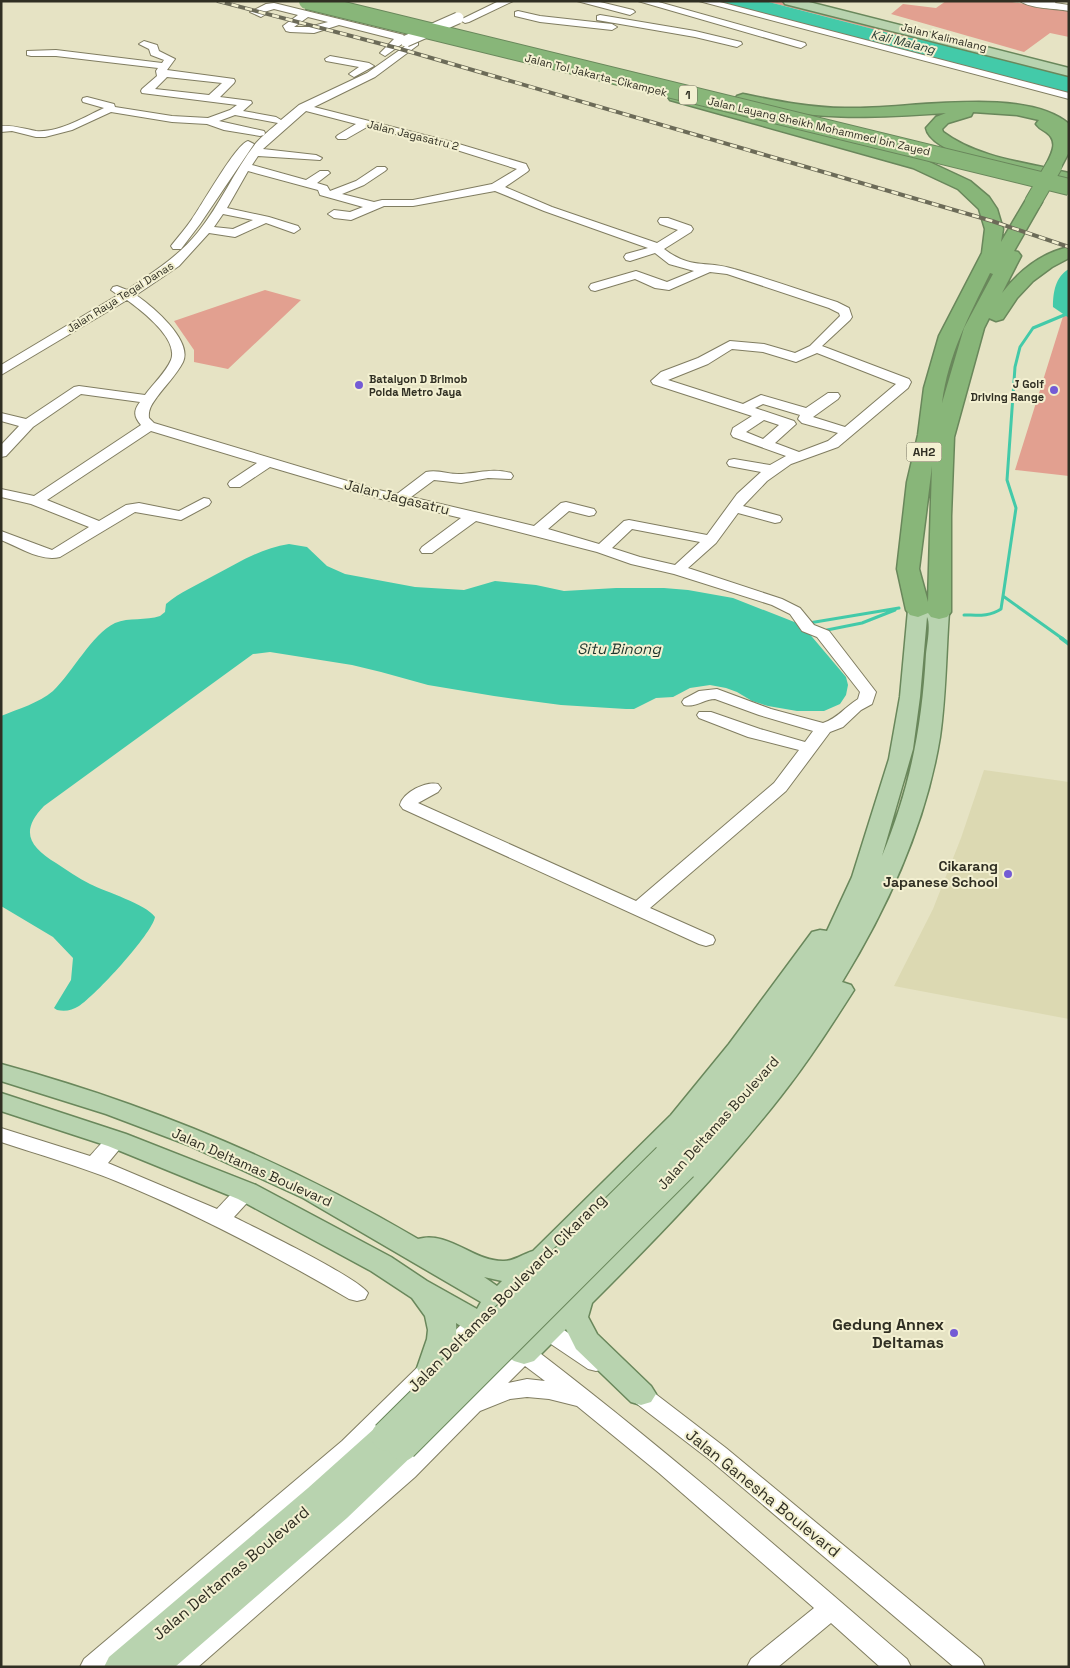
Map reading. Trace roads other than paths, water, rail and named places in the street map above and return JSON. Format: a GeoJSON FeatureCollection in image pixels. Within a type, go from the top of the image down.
{"type":"FeatureCollection","features":[{"type":"Feature","properties":{"kind":"highway","name":"Jalan Layang Sheikh Mohammed bin Zayed"},"geometry":{"type":"LineString","coordinates":[[322,1],[1066,173]]}},
{"type":"Feature","properties":{"kind":"highway","name":"Jalan Tol Jakarta–Cikampek"},"geometry":{"type":"LineString","coordinates":[[335,1],[712,94],[1066,173]]}},
{"type":"Feature","properties":{"kind":"highway","name":"Jalan Layang Sheikh Mohammed bin Zayed"},"geometry":{"type":"LineString","coordinates":[[304,5],[1066,173]]}},
{"type":"Feature","properties":{"kind":"highway","name":"Jalan Tol Jakarta–Cikampek"},"geometry":{"type":"LineString","coordinates":[[304,5],[1069,191]]}},
{"type":"Feature","properties":{"kind":"highway"},"geometry":{"type":"LineString","coordinates":[[661,92],[712,108],[903,159],[939,172],[964,186],[977,195],[988,209],[995,234],[991,253],[971,299]]}},
{"type":"Feature","properties":{"kind":"highway"},"geometry":{"type":"LineString","coordinates":[[712,94],[783,107],[837,113],[900,112],[973,107],[1004,109],[1027,112],[1050,120],[1063,127],[1069,133]]}},
{"type":"Feature","properties":{"kind":"highway"},"geometry":{"type":"LineString","coordinates":[[972,112],[1008,113],[1034,120],[1054,129],[1062,138],[1066,173],[1012,164],[956,147],[938,138],[934,128],[948,117],[972,112]]}},
{"type":"Feature","properties":{"kind":"highway"},"geometry":{"type":"LineString","coordinates":[[971,299],[1038,203],[1066,173]]}},
{"type":"Feature","properties":{"kind":"highway","name":"AH2"},"geometry":{"type":"LineString","coordinates":[[928,611],[940,570],[944,437],[955,392],[974,328],[1038,203]]}},
{"type":"Feature","properties":{"kind":"highway"},"geometry":{"type":"LineString","coordinates":[[940,570],[949,555],[953,461],[966,390],[977,347],[1008,297],[1020,282],[1043,263],[1069,252]]}},
{"type":"Feature","properties":{"kind":"highway","name":"AH2"},"geometry":{"type":"LineString","coordinates":[[928,611],[908,569],[918,482],[928,434],[934,388],[949,336],[971,299]]}},
{"type":"Feature","properties":{"kind":"main road","name":"Jalan Kalimalang"},"geometry":{"type":"LineString","coordinates":[[789,1],[1069,68]]}},
{"type":"Feature","properties":{"kind":"main road","name":"Jalan Kalimalang"},"geometry":{"type":"LineString","coordinates":[[823,8],[1069,72]]}},
{"type":"Feature","properties":{"kind":"main road","name":"Jalan Deltamas Boulevard"},"geometry":{"type":"LineString","coordinates":[[152,1667],[336,1509],[395,1441],[675,1162],[740,1103],[779,1055],[825,991],[860,927],[876,871],[911,805],[925,755],[930,728],[928,611]]}},
{"type":"Feature","properties":{"kind":"main road","name":"Jalan Deltamas Boulevard, Cikarang"},"geometry":{"type":"LineString","coordinates":[[478,1322],[680,1121],[738,1050],[876,871]]}},
{"type":"Feature","properties":{"kind":"main road","name":"AH2"},"geometry":{"type":"LineString","coordinates":[[547,1330],[702,1174],[772,1092],[826,1016],[853,971],[877,925],[876,871]]}},
{"type":"Feature","properties":{"kind":"main road","name":"Jalan Deltamas Boulevard"},"geometry":{"type":"LineString","coordinates":[[1,1072],[115,1108],[197,1140],[312,1190],[501,1299],[547,1330]]}},
{"type":"Feature","properties":{"kind":"main road"},"geometry":{"type":"LineString","coordinates":[[6,1103],[31,1080]]}},
{"type":"Feature","properties":{"kind":"main road","name":"Jalan Deltamas Boulevard"},"geometry":{"type":"LineString","coordinates":[[6,1103],[118,1140],[247,1192],[381,1264],[417,1288],[478,1322],[524,1353]]}},
{"type":"Feature","properties":{"kind":"main road"},"geometry":{"type":"LineString","coordinates":[[392,1236],[455,1254],[483,1268],[502,1272],[520,1269],[554,1248]]}},
{"type":"Feature","properties":{"kind":"main road"},"geometry":{"type":"LineString","coordinates":[[417,1288],[435,1306],[444,1325],[442,1342],[431,1368]]}},
{"type":"Feature","properties":{"kind":"main road"},"geometry":{"type":"LineString","coordinates":[[579,1298],[574,1317],[586,1341],[641,1394]]}},
{"type":"Feature","properties":{"kind":"main road"},"geometry":{"type":"LineString","coordinates":[[524,1353],[547,1330]]}},
{"type":"Feature","properties":{"kind":"main road","name":"Jalan Deltamas Boulevard"},"geometry":{"type":"LineString","coordinates":[[120,1667],[319,1497],[395,1441]]}},
{"type":"Feature","properties":{"kind":"street","name":"Jalan Raya Tegal Danas"},"geometry":{"type":"LineString","coordinates":[[461,19],[495,1]]}},
{"type":"Feature","properties":{"kind":"street","name":"Jalan Raya Tegal Danas"},"geometry":{"type":"LineString","coordinates":[[1,370],[123,292],[174,250],[206,207],[231,164],[249,142],[276,120],[370,69],[410,42],[461,19],[508,1]]}},
{"type":"Feature","properties":{"kind":"street"},"geometry":{"type":"LineString","coordinates":[[582,1],[669,20]]}},
{"type":"Feature","properties":{"kind":"street"},"geometry":{"type":"LineString","coordinates":[[643,1],[719,22],[785,45],[802,45]]}},
{"type":"Feature","properties":{"kind":"street"},"geometry":{"type":"LineString","coordinates":[[704,1],[1069,96]]}},
{"type":"Feature","properties":{"kind":"street"},"geometry":{"type":"LineString","coordinates":[[1025,1],[1038,5],[1048,2],[1069,8]]}},
{"type":"Feature","properties":{"kind":"street"},"geometry":{"type":"LineString","coordinates":[[304,5],[288,26],[290,29],[307,32],[338,22]]}},
{"type":"Feature","properties":{"kind":"street"},"geometry":{"type":"LineString","coordinates":[[260,14],[255,12],[272,6],[304,5],[338,22],[401,37],[373,68]]}},
{"type":"Feature","properties":{"kind":"street"},"geometry":{"type":"LineString","coordinates":[[596,21],[612,8]]}},
{"type":"Feature","properties":{"kind":"street"},"geometry":{"type":"LineString","coordinates":[[518,14],[540,19],[596,21],[643,29],[694,34],[737,44]]}},
{"type":"Feature","properties":{"kind":"street"},"geometry":{"type":"LineString","coordinates":[[683,43],[694,34],[719,22]]}},
{"type":"Feature","properties":{"kind":"street","name":"Jalan Raya Tegal Danas"},"geometry":{"type":"LineString","coordinates":[[1,360],[175,263],[206,229],[220,210],[245,166],[261,144],[301,106],[373,68],[410,42]]}},
{"type":"Feature","properties":{"kind":"street"},"geometry":{"type":"LineString","coordinates":[[144,44],[153,47],[155,53],[165,66]]}},
{"type":"Feature","properties":{"kind":"street"},"geometry":{"type":"LineString","coordinates":[[31,53],[56,53],[108,60],[126,60],[165,66],[230,81],[211,99]]}},
{"type":"Feature","properties":{"kind":"street"},"geometry":{"type":"LineString","coordinates":[[87,100],[112,104],[156,117],[214,119],[234,112],[247,103],[146,91],[162,77],[165,66],[181,56]]}},
{"type":"Feature","properties":{"kind":"street"},"geometry":{"type":"LineString","coordinates":[[330,59],[373,68],[414,57]]}},
{"type":"Feature","properties":{"kind":"street"},"geometry":{"type":"LineString","coordinates":[[188,96],[176,107],[176,111],[214,119],[224,127],[260,133]]}},
{"type":"Feature","properties":{"kind":"street"},"geometry":{"type":"LineString","coordinates":[[1,129],[12,128],[36,134],[45,134],[68,128],[112,104]]}},
{"type":"Feature","properties":{"kind":"street","name":"Jalan Jagasatru 2"},"geometry":{"type":"LineString","coordinates":[[301,106],[448,144],[522,166],[523,170],[496,187]]}},
{"type":"Feature","properties":{"kind":"street"},"geometry":{"type":"LineString","coordinates":[[234,112],[276,120]]}},
{"type":"Feature","properties":{"kind":"street"},"geometry":{"type":"LineString","coordinates":[[342,137],[365,123]]}},
{"type":"Feature","properties":{"kind":"street"},"geometry":{"type":"LineString","coordinates":[[255,152],[316,158]]}},
{"type":"Feature","properties":{"kind":"street"},"geometry":{"type":"LineString","coordinates":[[245,166],[323,188],[324,194],[344,197],[375,206]]}},
{"type":"Feature","properties":{"kind":"street"},"geometry":{"type":"LineString","coordinates":[[329,195],[360,183],[382,169]]}},
{"type":"Feature","properties":{"kind":"street"},"geometry":{"type":"LineString","coordinates":[[284,192],[324,173]]}},
{"type":"Feature","properties":{"kind":"street"},"geometry":{"type":"LineString","coordinates":[[334,214],[353,216],[384,203],[413,203],[496,187],[548,209],[649,243],[673,261],[692,267],[730,271],[834,305],[845,312],[844,319],[816,345],[816,348],[796,358],[764,348],[730,345],[703,361],[672,373],[658,381],[789,424],[766,444]]}},
{"type":"Feature","properties":{"kind":"street"},"geometry":{"type":"LineString","coordinates":[[220,210],[265,219],[294,230]]}},
{"type":"Feature","properties":{"kind":"street"},"geometry":{"type":"LineString","coordinates":[[206,229],[233,233],[265,219]]}},
{"type":"Feature","properties":{"kind":"street"},"geometry":{"type":"LineString","coordinates":[[630,257],[656,249],[687,229],[664,221]]}},
{"type":"Feature","properties":{"kind":"street"},"geometry":{"type":"LineString","coordinates":[[595,287],[636,275],[659,285],[669,286],[708,269]]}},
{"type":"Feature","properties":{"kind":"street"},"geometry":{"type":"LineString","coordinates":[[36,500],[149,426],[142,420],[141,414],[148,400],[176,361],[179,353],[173,339],[151,314],[123,292]]}},
{"type":"Feature","properties":{"kind":"street"},"geometry":{"type":"LineString","coordinates":[[678,570],[711,540],[749,490],[772,470],[786,462],[824,449],[849,432],[903,385],[904,382],[816,348]]}},
{"type":"Feature","properties":{"kind":"street"},"geometry":{"type":"LineString","coordinates":[[4,446],[28,424],[81,389],[148,400]]}},
{"type":"Feature","properties":{"kind":"street"},"geometry":{"type":"LineString","coordinates":[[833,396],[808,413],[805,419],[849,432]]}},
{"type":"Feature","properties":{"kind":"street"},"geometry":{"type":"LineString","coordinates":[[743,410],[760,399],[808,413]]}},
{"type":"Feature","properties":{"kind":"street"},"geometry":{"type":"LineString","coordinates":[[761,416],[737,433],[800,457]]}},
{"type":"Feature","properties":{"kind":"street"},"geometry":{"type":"LineString","coordinates":[[1,417],[28,424]]}},
{"type":"Feature","properties":{"kind":"street","name":"Jalan Jagasatru"},"geometry":{"type":"LineString","coordinates":[[149,426],[266,462],[399,499],[537,531],[602,549],[636,562],[678,570],[777,602],[795,611],[804,624],[823,634],[868,692],[866,701],[855,707],[837,724],[824,728]]}},
{"type":"Feature","properties":{"kind":"street"},"geometry":{"type":"LineString","coordinates":[[235,484],[266,462]]}},
{"type":"Feature","properties":{"kind":"street"},"geometry":{"type":"LineString","coordinates":[[734,463],[772,470]]}},
{"type":"Feature","properties":{"kind":"street"},"geometry":{"type":"LineString","coordinates":[[399,499],[431,474],[461,479],[488,474],[506,476]]}},
{"type":"Feature","properties":{"kind":"street"},"geometry":{"type":"LineString","coordinates":[[1,493],[36,500],[101,527]]}},
{"type":"Feature","properties":{"kind":"street"},"geometry":{"type":"LineString","coordinates":[[1,534],[48,554],[55,554],[131,508],[139,507],[181,516],[204,502]]}},
{"type":"Feature","properties":{"kind":"street"},"geometry":{"type":"LineString","coordinates":[[537,531],[567,505],[589,512]]}},
{"type":"Feature","properties":{"kind":"street"},"geometry":{"type":"LineString","coordinates":[[734,508],[775,519]]}},
{"type":"Feature","properties":{"kind":"street"},"geometry":{"type":"LineString","coordinates":[[427,550],[473,516]]}},
{"type":"Feature","properties":{"kind":"street"},"geometry":{"type":"LineString","coordinates":[[602,549],[629,524],[711,540]]}},
{"type":"Feature","properties":{"kind":"street"},"geometry":{"type":"LineString","coordinates":[[638,909],[780,787],[824,728],[765,712],[717,694],[705,694],[690,702]]}},
{"type":"Feature","properties":{"kind":"street"},"geometry":{"type":"LineString","coordinates":[[705,715],[754,732],[810,748]]}},
{"type":"Feature","properties":{"kind":"street"},"geometry":{"type":"LineString","coordinates":[[432,788],[410,800],[409,806],[706,940]]}},
{"type":"Feature","properties":{"kind":"street"},"geometry":{"type":"LineString","coordinates":[[1,1135],[94,1165],[220,1218],[289,1253],[357,1293]]}},
{"type":"Feature","properties":{"kind":"street"},"geometry":{"type":"LineString","coordinates":[[94,1165],[118,1140]]}},
{"type":"Feature","properties":{"kind":"street","name":"Jalan Deltamas Boulevard"},"geometry":{"type":"LineString","coordinates":[[220,1218],[247,1192]]}},
{"type":"Feature","properties":{"kind":"street","name":"Jalan Deltamas Boulevard, Cikarang"},"geometry":{"type":"LineString","coordinates":[[93,1667],[350,1447],[478,1322]]}},
{"type":"Feature","properties":{"kind":"street","name":"Jalan Ganesha Boulevard"},"geometry":{"type":"LineString","coordinates":[[547,1330],[641,1394],[718,1454],[972,1667]]}},
{"type":"Feature","properties":{"kind":"street"},"geometry":{"type":"LineString","coordinates":[[180,1667],[400,1476],[524,1353],[590,1402],[660,1460],[898,1667]]}},
{"type":"Feature","properties":{"kind":"street"},"geometry":{"type":"LineString","coordinates":[[464,1413],[502,1392],[523,1387],[549,1389],[590,1402]]}},
{"type":"Feature","properties":{"kind":"street"},"geometry":{"type":"LineString","coordinates":[[760,1667],[831,1609]]}},
{"type":"Feature","properties":{"kind":"water","name":"Kali Malang"},"geometry":{"type":"Polygon","coordinates":[[[704,1],[765,1],[900,36],[964,48],[1069,72],[1069,93],[704,1]]]}},
{"type":"Feature","properties":{"kind":"water"},"geometry":{"type":"Polygon","coordinates":[[[1069,269],[1069,318],[1053,307],[1054,291],[1058,281],[1064,272],[1069,269]]]}},
{"type":"Feature","properties":{"kind":"water","name":"Situ Binong"},"geometry":{"type":"Polygon","coordinates":[[[289,544],[307,547],[327,566],[345,574],[415,587],[464,590],[495,581],[536,585],[564,591],[664,588],[733,598],[802,625],[846,677],[848,685],[846,695],[840,704],[824,711],[797,711],[768,706],[752,701],[726,688],[710,685],[690,688],[673,697],[656,698],[634,709],[561,705],[428,685],[352,665],[270,652],[253,654],[44,806],[36,815],[30,831],[31,838],[34,845],[47,857],[81,879],[143,907],[155,917],[152,925],[134,950],[87,1000],[71,1010],[57,1010],[54,1008],[71,980],[73,958],[53,937],[1,906],[1,716],[35,702],[53,691],[98,636],[115,623],[160,616],[165,612],[166,604],[189,589],[250,557],[269,549],[289,544]]]}},
{"type":"Feature","properties":{"kind":"waterway"},"geometry":{"type":"LineString","coordinates":[[1003,596],[1016,508],[1007,480],[1015,367],[1020,347],[1033,328],[1069,313]]}},
{"type":"Feature","properties":{"kind":"waterway"},"geometry":{"type":"LineString","coordinates":[[964,615],[983,615],[996,612],[1001,609],[1003,596]]}},
{"type":"Feature","properties":{"kind":"waterway"},"geometry":{"type":"LineString","coordinates":[[1003,596],[1063,639]]}},
{"type":"Feature","properties":{"kind":"waterway"},"geometry":{"type":"LineString","coordinates":[[809,623],[899,608]]}},
{"type":"Feature","properties":{"kind":"waterway"},"geometry":{"type":"LineString","coordinates":[[827,630],[862,623],[895,610]]}},
{"type":"Feature","properties":{"kind":"waterway"},"geometry":{"type":"LineString","coordinates":[[1061,638],[1069,644]]}},
{"type":"Feature","properties":{"kind":"railway"},"geometry":{"type":"LineString","coordinates":[[218,1],[397,48],[992,221],[1069,247]]}},
{"type":"Feature","properties":{"kind":"place","name":"Batalyon D Brimob Polda Metro Jaya"},"geometry":{"type":"Point","coordinates":[359,385]}},
{"type":"Feature","properties":{"kind":"place","name":"J Golf Driving Range"},"geometry":{"type":"Point","coordinates":[1054,390]}},
{"type":"Feature","properties":{"kind":"place","name":"Cikarang Japanese School"},"geometry":{"type":"Point","coordinates":[1008,874]}},
{"type":"Feature","properties":{"kind":"place","name":"Gedung Annex Deltamas"},"geometry":{"type":"Point","coordinates":[954,1333]}}]}
